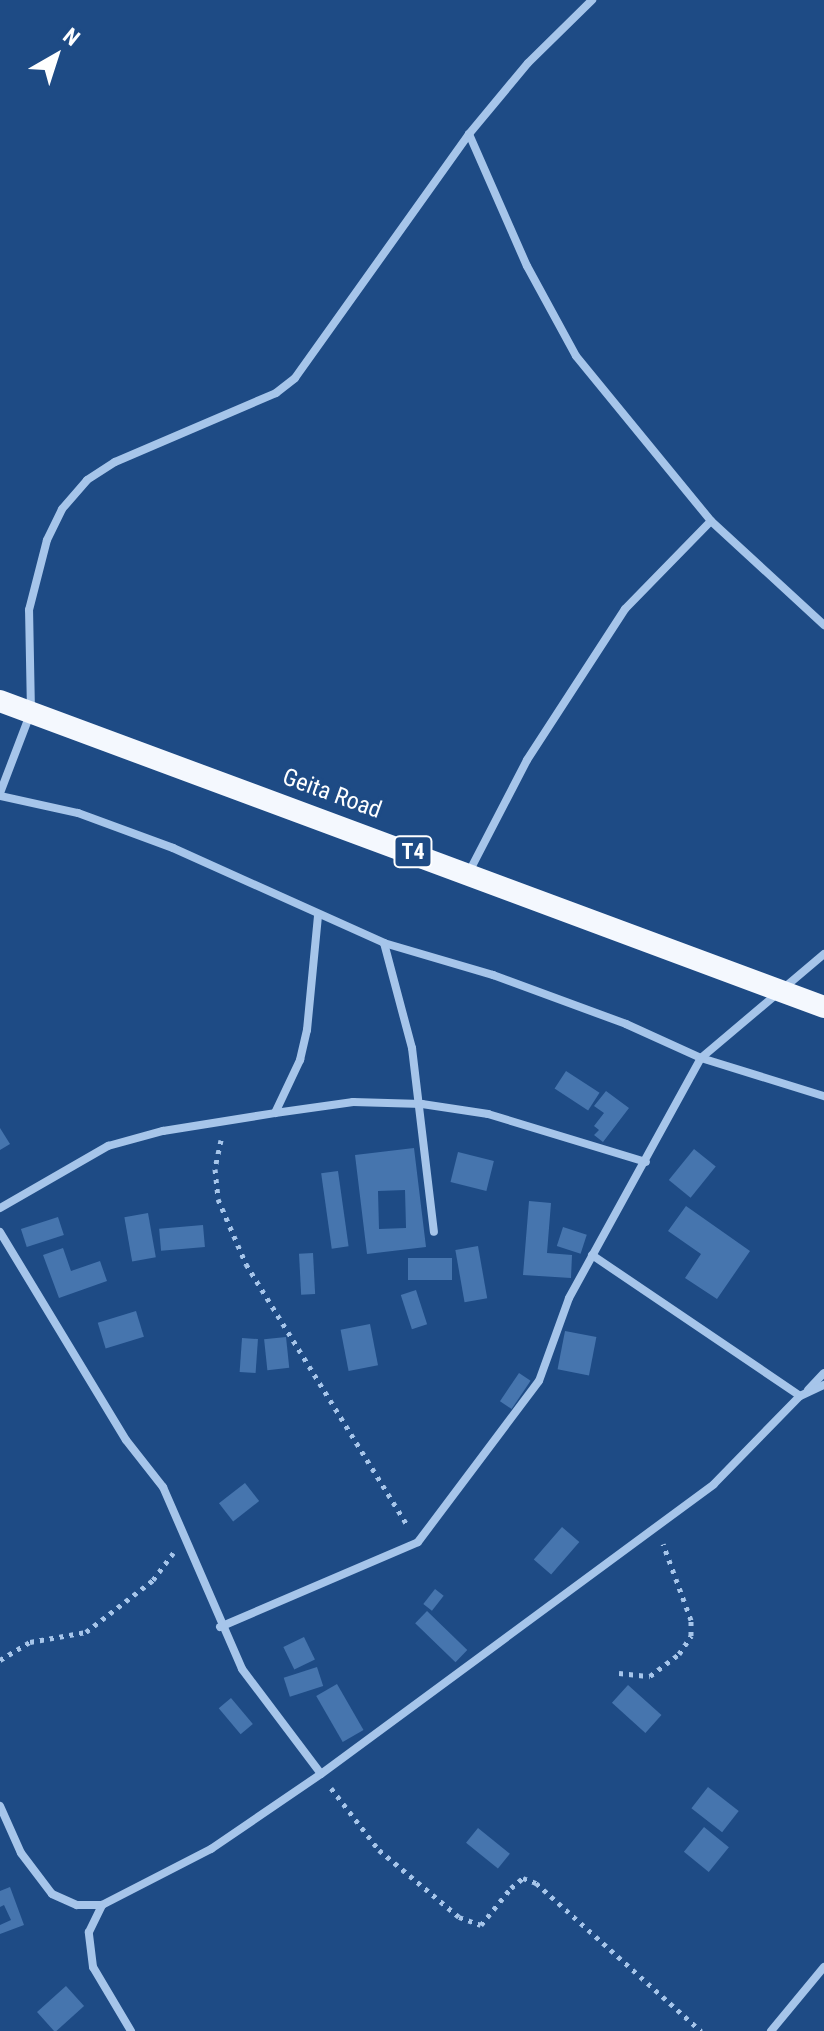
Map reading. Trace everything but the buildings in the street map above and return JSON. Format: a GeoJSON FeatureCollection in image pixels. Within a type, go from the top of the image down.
{"type":"FeatureCollection","features":[{"type":"Feature","properties":{"kind":"highway","name":"Geita Road"},"geometry":{"type":"LineString","coordinates":[[0,701],[824,1007]]}},
{"type":"Feature","properties":{"kind":"street"},"geometry":{"type":"LineString","coordinates":[[592,0],[528,63],[469,134],[295,378],[276,393],[115,462],[87,480],[62,509],[47,540],[29,610],[31,712],[0,795],[78,813],[173,848],[318,916],[384,943],[567,1001],[701,1058],[824,1096]]}},
{"type":"Feature","properties":{"kind":"street"},"geometry":{"type":"LineString","coordinates":[[469,134],[527,266],[576,356],[711,521],[824,625]]}},
{"type":"Feature","properties":{"kind":"street"},"geometry":{"type":"LineString","coordinates":[[468,873],[527,760],[617,621],[711,521]]}},
{"type":"Feature","properties":{"kind":"street"},"geometry":{"type":"LineString","coordinates":[[275,1113],[300,1060],[307,1030],[318,916]]}},
{"type":"Feature","properties":{"kind":"street"},"geometry":{"type":"LineString","coordinates":[[384,943],[404,1010],[422,1104],[434,1232]]}},
{"type":"Feature","properties":{"kind":"street"},"geometry":{"type":"LineString","coordinates":[[220,1627],[418,1542],[539,1381],[555,1328],[701,1058],[824,954]]}},
{"type":"Feature","properties":{"kind":"street"},"geometry":{"type":"LineString","coordinates":[[0,1208],[108,1146],[163,1131],[353,1102],[422,1104],[488,1114],[646,1162]]}},
{"type":"Feature","properties":{"kind":"street"},"geometry":{"type":"LineString","coordinates":[[0,1232],[126,1440],[163,1487],[189,1539],[220,1627],[242,1669],[321,1774]]}},
{"type":"Feature","properties":{"kind":"street"},"geometry":{"type":"LineString","coordinates":[[592,1255],[804,1393]]}},
{"type":"Feature","properties":{"kind":"street"},"geometry":{"type":"LineString","coordinates":[[1,1810],[21,1853],[52,1894],[77,1905],[102,1905],[211,1849],[321,1774],[714,1484],[824,1373]]}},
{"type":"Feature","properties":{"kind":"street"},"geometry":{"type":"LineString","coordinates":[[804,1393],[824,1385]]}},
{"type":"Feature","properties":{"kind":"street"},"geometry":{"type":"LineString","coordinates":[[102,1905],[89,1932],[93,1967],[131,2031]]}},
{"type":"Feature","properties":{"kind":"street"},"geometry":{"type":"LineString","coordinates":[[771,2031],[824,1967]]}},
{"type":"Feature","properties":{"kind":"path"},"geometry":{"type":"LineString","coordinates":[[236,1121],[219,1143],[215,1169],[218,1199],[233,1235],[418,1542]]}},
{"type":"Feature","properties":{"kind":"path"},"geometry":{"type":"LineString","coordinates":[[619,1673],[650,1676],[679,1654],[691,1636],[691,1620],[659,1524]]}},
{"type":"Feature","properties":{"kind":"path"},"geometry":{"type":"LineString","coordinates":[[0,1660],[30,1642],[86,1632],[153,1580],[189,1539]]}},
{"type":"Feature","properties":{"kind":"path"},"geometry":{"type":"LineString","coordinates":[[321,1774],[379,1850],[459,1917],[481,1925],[523,1878],[536,1883],[701,2031]]}}]}
